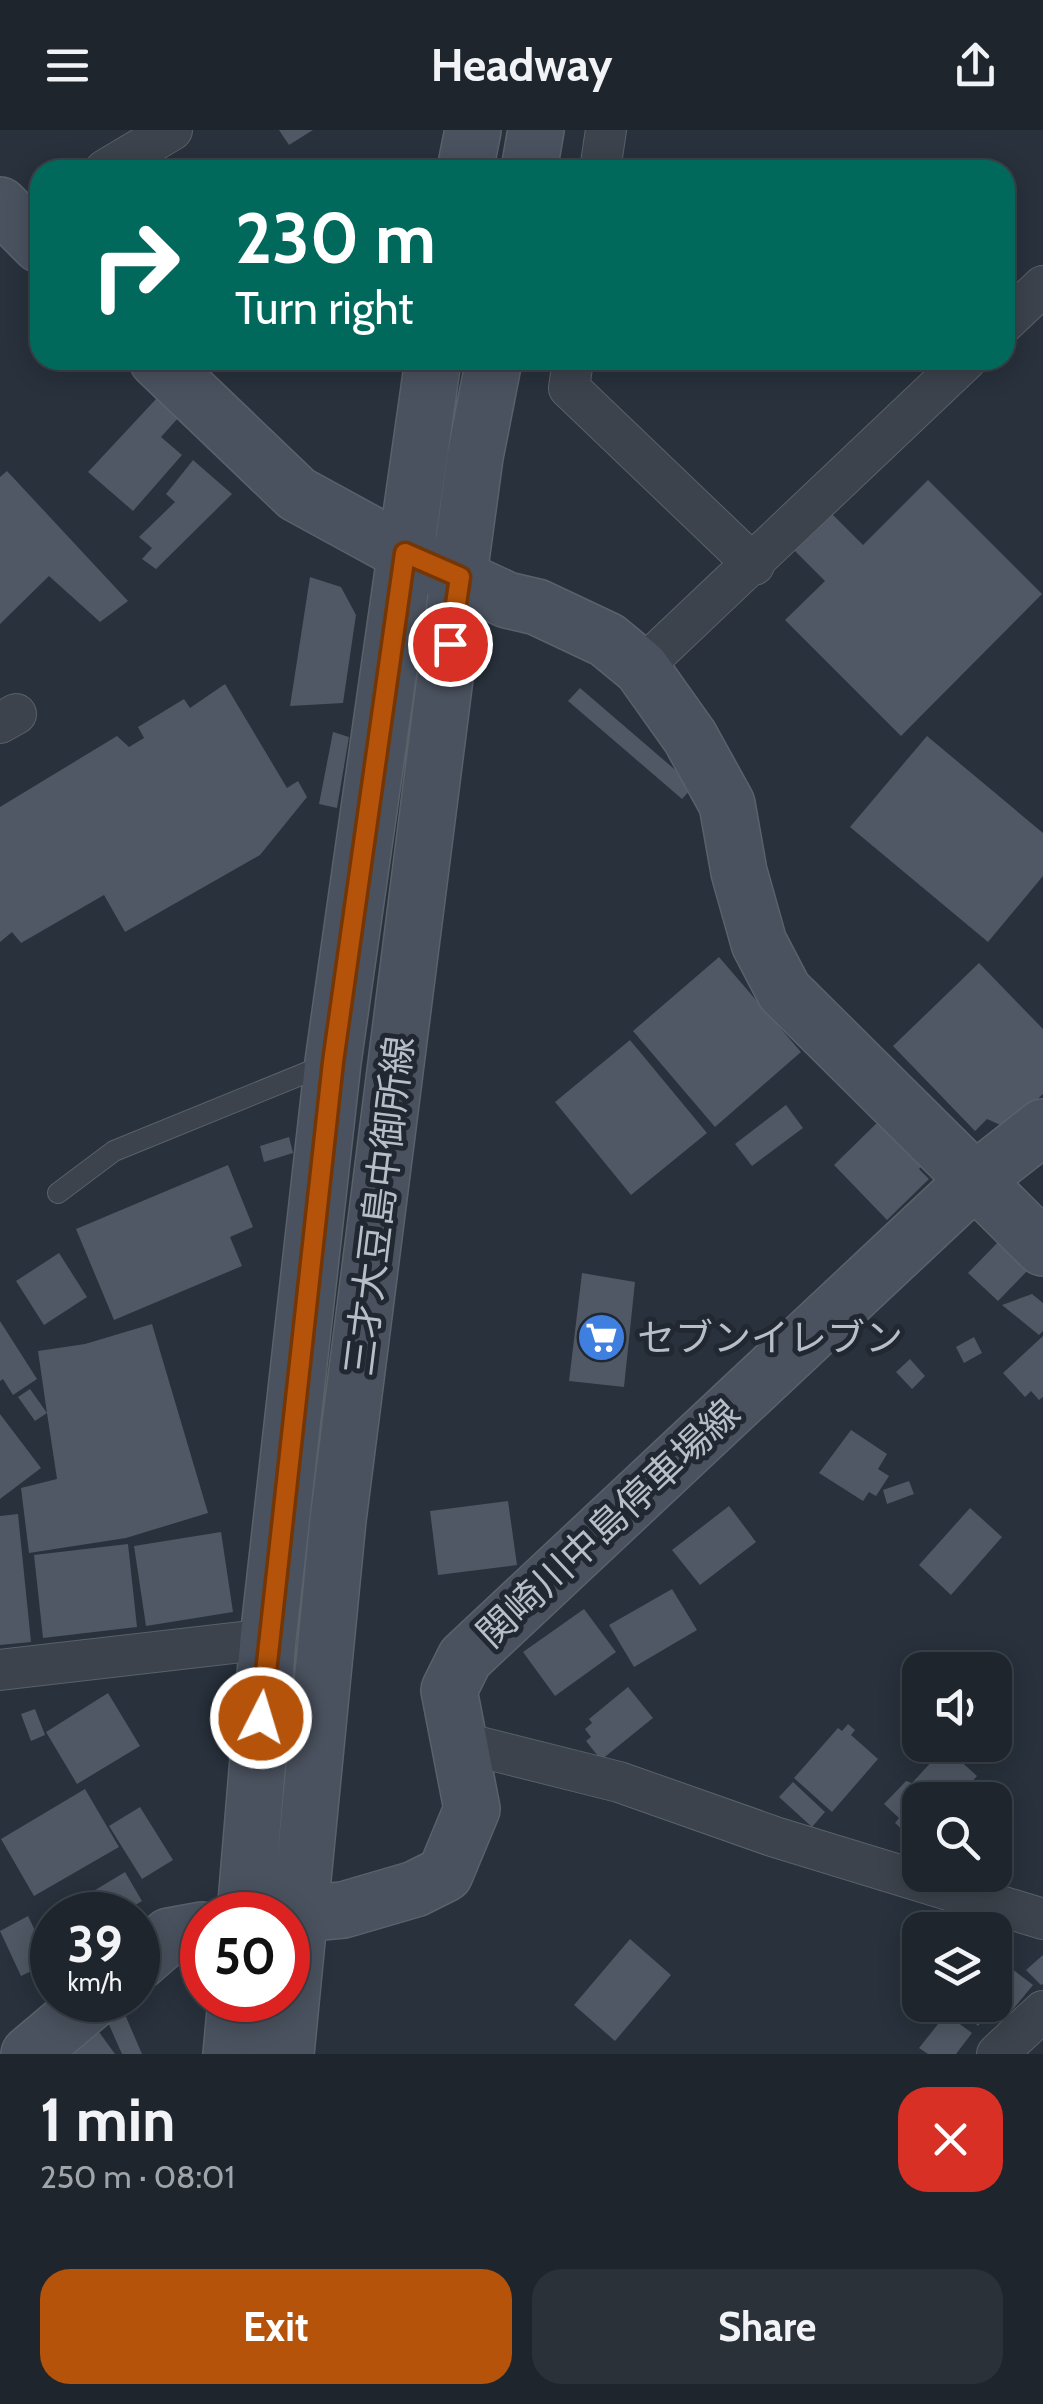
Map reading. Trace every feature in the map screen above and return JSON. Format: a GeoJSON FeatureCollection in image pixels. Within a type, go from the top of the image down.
{"type":"FeatureCollection","features":[{"type":"Feature","properties":{"kind":"main road"},"geometry":{"type":"LineString","coordinates":[[467,160],[473,130]]}},
{"type":"Feature","properties":{"kind":"main road"},"geometry":{"type":"LineString","coordinates":[[531,160],[536,130]]}},
{"type":"Feature","properties":{"kind":"main road"},"geometry":{"type":"LineString","coordinates":[[167,370],[297,494],[405,553],[507,600],[537,606],[607,640],[641,668],[690,737],[727,804],[739,872],[759,943],[784,991],[1043,1248]]}},
{"type":"Feature","properties":{"kind":"main road","name":"三才大豆島中御所線"},"geometry":{"type":"LineString","coordinates":[[246,1892],[268,1639],[333,1062],[432,370]]}},
{"type":"Feature","properties":{"kind":"main road","name":"三才大豆島中御所線"},"geometry":{"type":"LineString","coordinates":[[296,1892],[338,1520],[460,577],[492,370]]}},
{"type":"Feature","properties":{"kind":"main road","name":"関崎川中島停車場線"},"geometry":{"type":"LineString","coordinates":[[310,1913],[343,1910],[415,1889],[445,1874],[472,1808],[450,1690],[465,1658],[973,1182],[1043,1127]]}},
{"type":"Feature","properties":{"kind":"main road"},"geometry":{"type":"LineString","coordinates":[[29,2054],[67,2022]]}},
{"type":"Feature","properties":{"kind":"main road"},"geometry":{"type":"LineString","coordinates":[[231,2054],[234,2022]]}},
{"type":"Feature","properties":{"kind":"main road","name":"三才大豆島中御所線"},"geometry":{"type":"LineString","coordinates":[[286,2054],[288,2022]]}},
{"type":"Feature","properties":{"kind":"street"},"geometry":{"type":"LineString","coordinates":[[121,160],[172,130]]}},
{"type":"Feature","properties":{"kind":"street"},"geometry":{"type":"LineString","coordinates":[[602,160],[606,130]]}},
{"type":"Feature","properties":{"kind":"street"},"geometry":{"type":"LineString","coordinates":[[1015,313],[1043,286]]}},
{"type":"Feature","properties":{"kind":"street"},"geometry":{"type":"LineString","coordinates":[[572,370],[569,388],[754,565]]}},
{"type":"Feature","properties":{"kind":"street"},"geometry":{"type":"LineString","coordinates":[[641,668],[956,370]]}},
{"type":"Feature","properties":{"kind":"street"},"geometry":{"type":"LineString","coordinates":[[0,1670],[268,1639]]}},
{"type":"Feature","properties":{"kind":"street"},"geometry":{"type":"LineString","coordinates":[[460,1742],[618,1782],[775,1838],[1043,1920]]}},
{"type":"Feature","properties":{"kind":"street"},"geometry":{"type":"LineString","coordinates":[[997,2054],[1043,2011]]}},
{"type":"Feature","properties":{"kind":"lane"},"geometry":{"type":"LineString","coordinates":[[58,1193],[114,1151],[333,1062]]}},
{"type":"Feature","properties":{"kind":"building"},"geometry":{"type":"Polygon","coordinates":[[[279,130],[313,130],[289,145],[279,130]]]}},
{"type":"Feature","properties":{"kind":"building"},"geometry":{"type":"Polygon","coordinates":[[[157,398],[179,417],[161,437],[182,455],[133,511],[88,472],[157,398]]]}},
{"type":"Feature","properties":{"kind":"building"},"geometry":{"type":"Polygon","coordinates":[[[193,460],[232,494],[156,569],[142,559],[152,548],[139,537],[175,502],[166,494],[193,460]]]}},
{"type":"Feature","properties":{"kind":"building"},"geometry":{"type":"Polygon","coordinates":[[[7,471],[128,601],[100,622],[49,576],[0,624],[0,477],[7,471]]]}},
{"type":"Feature","properties":{"kind":"building"},"geometry":{"type":"Polygon","coordinates":[[[928,480],[1042,594],[901,736],[785,620],[825,581],[794,550],[831,513],[863,545],[928,480]]]}},
{"type":"Feature","properties":{"kind":"building"},"geometry":{"type":"Polygon","coordinates":[[[310,577],[341,587],[356,615],[343,703],[290,706],[310,577]]]}},
{"type":"Feature","properties":{"kind":"building"},"geometry":{"type":"Polygon","coordinates":[[[225,684],[287,788],[298,781],[307,797],[260,855],[125,932],[104,895],[21,943],[12,932],[0,942],[0,807],[117,736],[129,747],[144,738],[138,727],[184,699],[190,708],[225,684]]]}},
{"type":"Feature","properties":{"kind":"building"},"geometry":{"type":"Polygon","coordinates":[[[580,688],[694,786],[682,799],[568,701],[580,688]]]}},
{"type":"Feature","properties":{"kind":"building"},"geometry":{"type":"Polygon","coordinates":[[[333,732],[349,737],[337,808],[319,804],[333,732]]]}},
{"type":"Feature","properties":{"kind":"building"},"geometry":{"type":"Polygon","coordinates":[[[927,736],[1043,833],[1043,876],[988,942],[850,827],[927,736]]]}},
{"type":"Feature","properties":{"kind":"building"},"geometry":{"type":"Polygon","coordinates":[[[719,957],[801,1052],[715,1127],[633,1031],[719,957]]]}},
{"type":"Feature","properties":{"kind":"building"},"geometry":{"type":"Polygon","coordinates":[[[979,963],[1043,1029],[1043,1094],[1007,1128],[987,1119],[975,1131],[893,1046],[979,963]]]}},
{"type":"Feature","properties":{"kind":"building"},"geometry":{"type":"Polygon","coordinates":[[[630,1040],[707,1133],[631,1195],[555,1102],[630,1040]]]}},
{"type":"Feature","properties":{"kind":"building"},"geometry":{"type":"Polygon","coordinates":[[[786,1105],[803,1128],[752,1166],[735,1144],[786,1105]]]}},
{"type":"Feature","properties":{"kind":"building"},"geometry":{"type":"Polygon","coordinates":[[[885,1115],[928,1159],[919,1169],[929,1179],[887,1220],[834,1165],[885,1115]]]}},
{"type":"Feature","properties":{"kind":"building"},"geometry":{"type":"Polygon","coordinates":[[[289,1137],[293,1153],[264,1162],[260,1146],[289,1137]]]}},
{"type":"Feature","properties":{"kind":"building"},"geometry":{"type":"Polygon","coordinates":[[[228,1165],[253,1227],[230,1237],[242,1266],[114,1320],[76,1229],[228,1165]]]}},
{"type":"Feature","properties":{"kind":"building"},"geometry":{"type":"Polygon","coordinates":[[[1002,1238],[1031,1267],[998,1301],[968,1273],[1002,1238]]]}},
{"type":"Feature","properties":{"kind":"building"},"geometry":{"type":"Polygon","coordinates":[[[59,1253],[87,1297],[44,1325],[16,1281],[59,1253]]]}},
{"type":"Feature","properties":{"kind":"building"},"geometry":{"type":"Polygon","coordinates":[[[582,1273],[635,1282],[624,1387],[569,1381],[582,1273]]]}},
{"type":"Feature","properties":{"kind":"building"},"geometry":{"type":"Polygon","coordinates":[[[1032,1294],[1043,1303],[1043,1331],[1039,1335],[1002,1305],[1032,1294]]]}},
{"type":"Feature","properties":{"kind":"building"},"geometry":{"type":"Polygon","coordinates":[[[0,1321],[37,1379],[13,1395],[3,1379],[0,1381],[0,1321]]]}},
{"type":"Feature","properties":{"kind":"building"},"geometry":{"type":"Polygon","coordinates":[[[152,1324],[208,1513],[126,1538],[29,1553],[21,1488],[57,1479],[38,1351],[85,1344],[152,1324]]]}},
{"type":"Feature","properties":{"kind":"building"},"geometry":{"type":"Polygon","coordinates":[[[1043,1336],[1043,1397],[1039,1400],[1031,1391],[1025,1397],[1003,1373],[1043,1336]]]}},
{"type":"Feature","properties":{"kind":"building"},"geometry":{"type":"Polygon","coordinates":[[[974,1337],[982,1353],[964,1363],[956,1347],[974,1337]]]}},
{"type":"Feature","properties":{"kind":"building"},"geometry":{"type":"Polygon","coordinates":[[[910,1359],[925,1376],[912,1389],[896,1372],[910,1359]]]}},
{"type":"Feature","properties":{"kind":"building"},"geometry":{"type":"Polygon","coordinates":[[[30,1389],[47,1413],[35,1421],[18,1397],[30,1389]]]}},
{"type":"Feature","properties":{"kind":"building"},"geometry":{"type":"Polygon","coordinates":[[[0,1414],[41,1468],[0,1499],[0,1414]]]}},
{"type":"Feature","properties":{"kind":"building"},"geometry":{"type":"Polygon","coordinates":[[[851,1430],[887,1454],[878,1469],[889,1476],[876,1496],[869,1492],[863,1501],[819,1473],[851,1430]]]}},
{"type":"Feature","properties":{"kind":"building"},"geometry":{"type":"Polygon","coordinates":[[[909,1481],[914,1494],[887,1504],[883,1490],[909,1481]]]}},
{"type":"Feature","properties":{"kind":"building"},"geometry":{"type":"Polygon","coordinates":[[[508,1501],[517,1565],[438,1575],[430,1511],[508,1501]]]}},
{"type":"Feature","properties":{"kind":"building"},"geometry":{"type":"Polygon","coordinates":[[[729,1506],[756,1542],[700,1585],[672,1550],[729,1506]]]}},
{"type":"Feature","properties":{"kind":"building"},"geometry":{"type":"Polygon","coordinates":[[[970,1508],[1002,1537],[951,1595],[919,1565],[970,1508]]]}},
{"type":"Feature","properties":{"kind":"building"},"geometry":{"type":"Polygon","coordinates":[[[18,1514],[31,1642],[0,1645],[0,1516],[18,1514]]]}},
{"type":"Feature","properties":{"kind":"building"},"geometry":{"type":"Polygon","coordinates":[[[221,1532],[233,1612],[146,1626],[134,1546],[221,1532]]]}},
{"type":"Feature","properties":{"kind":"building"},"geometry":{"type":"Polygon","coordinates":[[[128,1544],[137,1627],[43,1638],[34,1555],[128,1544]]]}},
{"type":"Feature","properties":{"kind":"building"},"geometry":{"type":"Polygon","coordinates":[[[672,1589],[697,1630],[634,1667],[609,1625],[672,1589]]]}},
{"type":"Feature","properties":{"kind":"building"},"geometry":{"type":"Polygon","coordinates":[[[584,1609],[616,1652],[555,1696],[523,1652],[584,1609]]]}},
{"type":"Feature","properties":{"kind":"building"},"geometry":{"type":"Polygon","coordinates":[[[628,1687],[653,1718],[601,1760],[586,1741],[591,1737],[585,1729],[592,1723],[589,1719],[628,1687]]]}},
{"type":"Feature","properties":{"kind":"building"},"geometry":{"type":"Polygon","coordinates":[[[108,1693],[140,1746],[77,1784],[46,1732],[108,1693]]]}},
{"type":"Feature","properties":{"kind":"building"},"geometry":{"type":"Polygon","coordinates":[[[35,1709],[45,1735],[31,1741],[21,1714],[35,1709]]]}},
{"type":"Feature","properties":{"kind":"building"},"geometry":{"type":"Polygon","coordinates":[[[848,1724],[855,1730],[851,1735],[878,1759],[832,1812],[794,1778],[838,1728],[842,1731],[848,1724]]]}},
{"type":"Feature","properties":{"kind":"building"},"geometry":{"type":"Polygon","coordinates":[[[931,1762],[962,1762],[977,1776],[972,1782],[913,1782],[931,1762]]]}},
{"type":"Feature","properties":{"kind":"building"},"geometry":{"type":"Polygon","coordinates":[[[793,1782],[825,1812],[812,1827],[779,1797],[793,1782]]]}},
{"type":"Feature","properties":{"kind":"building"},"geometry":{"type":"Polygon","coordinates":[[[902,1785],[902,1829],[895,1823],[899,1818],[884,1804],[902,1785]]]}},
{"type":"Feature","properties":{"kind":"building"},"geometry":{"type":"Polygon","coordinates":[[[85,1789],[119,1847],[41,1892],[32,1892],[1,1839],[85,1789]]]}},
{"type":"Feature","properties":{"kind":"building"},"geometry":{"type":"Polygon","coordinates":[[[140,1807],[173,1860],[142,1879],[109,1826],[140,1807]]]}},
{"type":"Feature","properties":{"kind":"building"},"geometry":{"type":"Polygon","coordinates":[[[125,1872],[137,1892],[92,1892],[125,1872]]]}},
{"type":"Feature","properties":{"kind":"building"},"geometry":{"type":"Polygon","coordinates":[[[28,1916],[30,1972],[21,1976],[0,1931],[28,1916]]]}},
{"type":"Feature","properties":{"kind":"building"},"geometry":{"type":"Polygon","coordinates":[[[630,1939],[671,1975],[615,2041],[574,2005],[630,1939]]]}},
{"type":"Feature","properties":{"kind":"building"},"geometry":{"type":"Polygon","coordinates":[[[1043,1955],[1043,1984],[1041,1985],[1026,1970],[1043,1955]]]}},
{"type":"Feature","properties":{"kind":"building"},"geometry":{"type":"Polygon","coordinates":[[[1012,1969],[1033,1985],[1012,2011],[1012,1969]]]}},
{"type":"Feature","properties":{"kind":"building"},"geometry":{"type":"Polygon","coordinates":[[[108,2022],[128,2022],[142,2054],[122,2054],[108,2022]]]}},
{"type":"Feature","properties":{"kind":"building"},"geometry":{"type":"Polygon","coordinates":[[[940,2022],[957,2022],[972,2033],[956,2054],[928,2054],[919,2048],[940,2022]]]}},
{"type":"Feature","properties":{"kind":"building"},"geometry":{"type":"Polygon","coordinates":[[[94,2025],[115,2054],[55,2054],[94,2025]]]}},
{"type":"Feature","properties":{"kind":"place","name":"セブンイレブン"},"geometry":{"type":"Point","coordinates":[602,1337]}},
{"type":"Feature","properties":{"kind":"route"},"geometry":{"type":"LineString","coordinates":[[261,1718],[333,1062],[405,553],[460,577],[450,644]]}}]}
